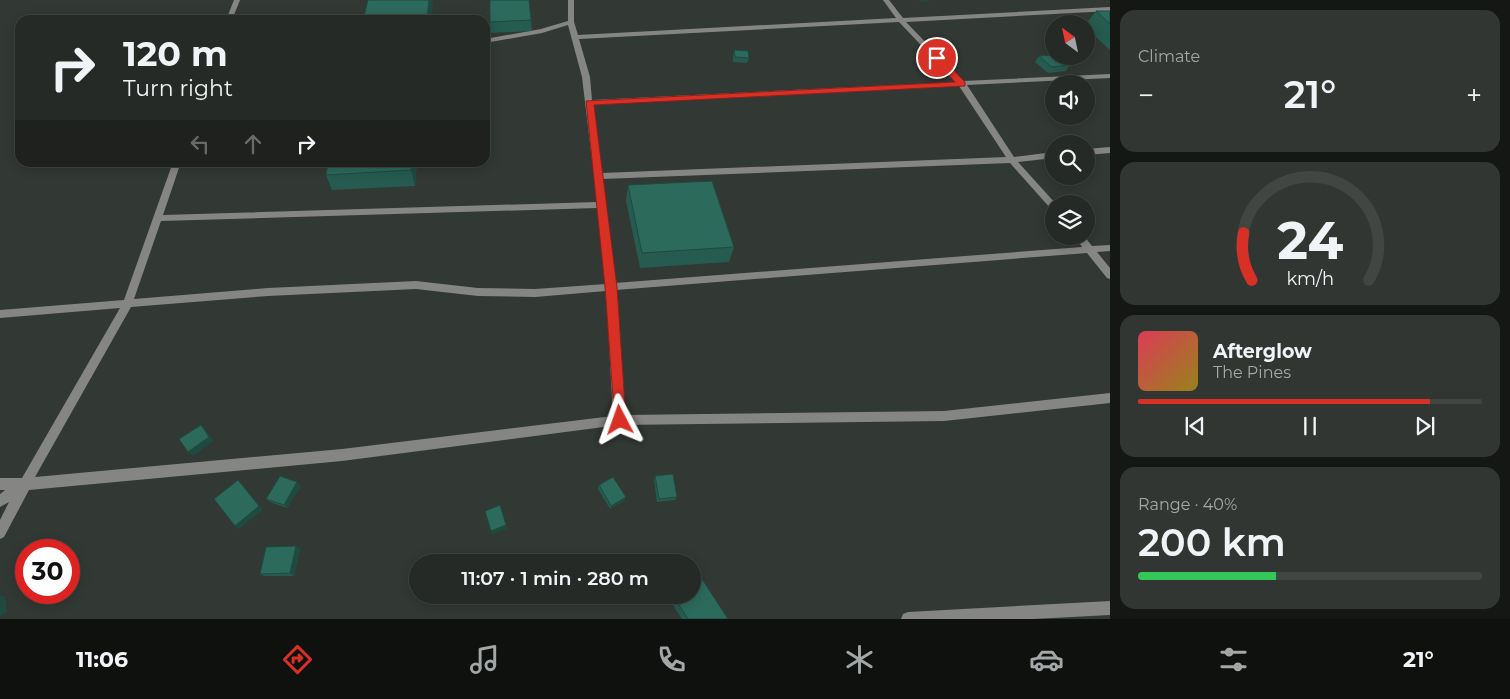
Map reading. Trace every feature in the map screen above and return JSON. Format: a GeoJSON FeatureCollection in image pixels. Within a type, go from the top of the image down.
{"type":"FeatureCollection","features":[{"type":"Feature","properties":{"kind":"street"},"geometry":{"type":"LineString","coordinates":[[231,15],[237,0]]}},
{"type":"Feature","properties":{"kind":"street"},"geometry":{"type":"LineString","coordinates":[[571,0],[572,22],[586,77],[602,205],[611,287],[620,420]]}},
{"type":"Feature","properties":{"kind":"street"},"geometry":{"type":"LineString","coordinates":[[886,0],[900,19],[962,84],[1012,160],[1045,197]]}},
{"type":"Feature","properties":{"kind":"street"},"geometry":{"type":"LineString","coordinates":[[575,37],[1110,9]]}},
{"type":"Feature","properties":{"kind":"street"},"geometry":{"type":"LineString","coordinates":[[490,40],[542,31],[572,22]]}},
{"type":"Feature","properties":{"kind":"street"},"geometry":{"type":"LineString","coordinates":[[589,102],[1110,76]]}},
{"type":"Feature","properties":{"kind":"street"},"geometry":{"type":"LineString","coordinates":[[1095,151],[1110,150]]}},
{"type":"Feature","properties":{"kind":"street"},"geometry":{"type":"LineString","coordinates":[[597,176],[1012,160],[1045,156]]}},
{"type":"Feature","properties":{"kind":"street"},"geometry":{"type":"LineString","coordinates":[[0,534],[25,484],[127,305],[175,167]]}},
{"type":"Feature","properties":{"kind":"street"},"geometry":{"type":"LineString","coordinates":[[157,218],[602,205]]}},
{"type":"Feature","properties":{"kind":"street"},"geometry":{"type":"LineString","coordinates":[[1087,245],[1110,275]]}},
{"type":"Feature","properties":{"kind":"street"},"geometry":{"type":"LineString","coordinates":[[0,314],[268,292],[416,285],[478,292],[535,294],[1110,248]]}},
{"type":"Feature","properties":{"kind":"street"},"geometry":{"type":"LineString","coordinates":[[0,484],[25,484],[342,455],[620,420],[944,416],[1110,398]]}},
{"type":"Feature","properties":{"kind":"street"},"geometry":{"type":"LineString","coordinates":[[0,501],[25,484]]}},
{"type":"Feature","properties":{"kind":"street"},"geometry":{"type":"LineString","coordinates":[[908,619],[1110,608]]}},
{"type":"Feature","properties":{"kind":"building"},"geometry":{"type":"Polygon","coordinates":[[[368,0],[429,0],[428,15],[364,15],[368,0]]]}},
{"type":"Feature","properties":{"kind":"building"},"geometry":{"type":"Polygon","coordinates":[[[490,0],[529,0],[531,20],[490,22],[490,0]]]}},
{"type":"Feature","properties":{"kind":"building"},"geometry":{"type":"Polygon","coordinates":[[[1096,11],[1110,11],[1110,24],[1096,11]]]}},
{"type":"Feature","properties":{"kind":"building"},"geometry":{"type":"Polygon","coordinates":[[[734,50],[748,51],[749,58],[735,57],[734,50]]]}},
{"type":"Feature","properties":{"kind":"building"},"geometry":{"type":"Polygon","coordinates":[[[1039,56],[1045,56],[1045,61],[1039,56]]]}},
{"type":"Feature","properties":{"kind":"building"},"geometry":{"type":"Polygon","coordinates":[[[1050,65],[1070,65],[1052,67],[1050,65]]]}},
{"type":"Feature","properties":{"kind":"building"},"geometry":{"type":"Polygon","coordinates":[[[327,167],[411,167],[411,170],[326,175],[327,167]]]}},
{"type":"Feature","properties":{"kind":"building"},"geometry":{"type":"Polygon","coordinates":[[[712,181],[734,247],[642,253],[628,185],[712,181]]]}},
{"type":"Feature","properties":{"kind":"building"},"geometry":{"type":"Polygon","coordinates":[[[201,425],[209,437],[188,452],[179,439],[201,425]]]}},
{"type":"Feature","properties":{"kind":"building"},"geometry":{"type":"Polygon","coordinates":[[[673,474],[677,497],[659,499],[655,476],[673,474]]]}},
{"type":"Feature","properties":{"kind":"building"},"geometry":{"type":"Polygon","coordinates":[[[280,476],[297,482],[284,505],[266,499],[280,476]]]}},
{"type":"Feature","properties":{"kind":"building"},"geometry":{"type":"Polygon","coordinates":[[[613,477],[626,497],[611,506],[599,485],[613,477]]]}},
{"type":"Feature","properties":{"kind":"building"},"geometry":{"type":"Polygon","coordinates":[[[238,480],[259,506],[235,526],[214,499],[238,480]]]}},
{"type":"Feature","properties":{"kind":"building"},"geometry":{"type":"Polygon","coordinates":[[[500,505],[506,525],[491,531],[485,511],[500,505]]]}},
{"type":"Feature","properties":{"kind":"building"},"geometry":{"type":"Polygon","coordinates":[[[296,546],[290,573],[260,574],[266,547],[296,546]]]}},
{"type":"Feature","properties":{"kind":"building"},"geometry":{"type":"Polygon","coordinates":[[[701,580],[728,619],[688,619],[678,604],[701,604],[701,580]]]}},
{"type":"Feature","properties":{"kind":"route"},"geometry":{"type":"LineString","coordinates":[[620,420],[611,287],[589,102],[962,84],[937,58]]}}]}
